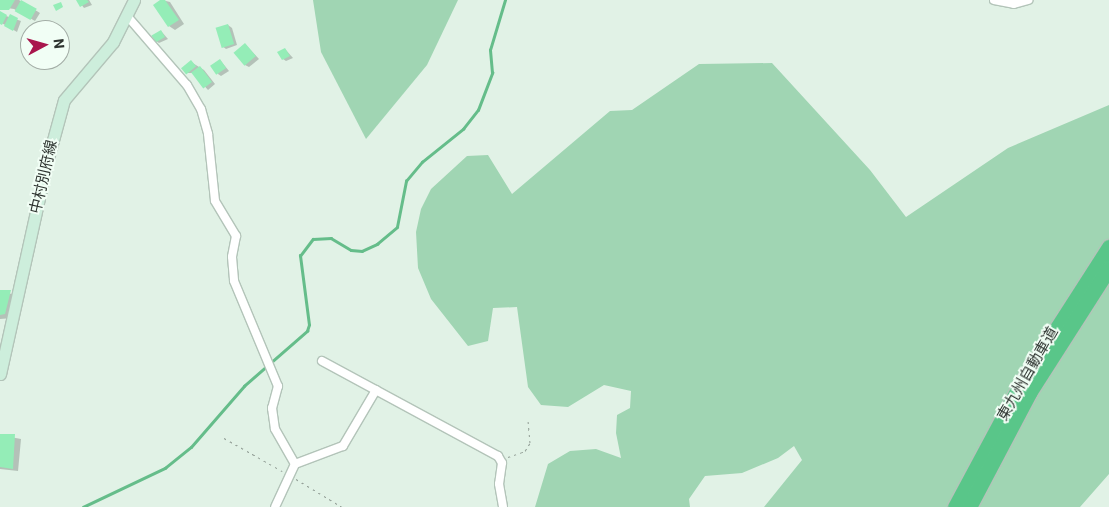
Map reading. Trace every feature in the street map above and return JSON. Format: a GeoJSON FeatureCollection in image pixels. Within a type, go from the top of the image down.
{"type":"FeatureCollection","features":[{"type":"Feature","properties":{"kind":"highway","name":"東九州自動車道"},"geometry":{"type":"LineString","coordinates":[[969,507],[1029,393],[1103,270],[1109,247]]}},
{"type":"Feature","properties":{"kind":"highway","name":"東九州自動車道"},"geometry":{"type":"LineString","coordinates":[[955,507],[1021,384],[1103,270]]}},
{"type":"Feature","properties":{"kind":"main road","name":"中村別府線"},"geometry":{"type":"LineString","coordinates":[[0,374],[47,162],[64,100],[113,42],[128,17],[134,0]]}},
{"type":"Feature","properties":{"kind":"street"},"geometry":{"type":"LineString","coordinates":[[994,0],[1014,4],[1028,0]]}},
{"type":"Feature","properties":{"kind":"street"},"geometry":{"type":"LineString","coordinates":[[128,17],[187,85],[201,109],[208,134],[215,201],[236,236],[232,257],[234,281],[278,386],[272,408],[275,429],[295,464]]}},
{"type":"Feature","properties":{"kind":"street"},"geometry":{"type":"LineString","coordinates":[[322,361],[498,456],[502,463],[499,484],[503,507]]}},
{"type":"Feature","properties":{"kind":"street"},"geometry":{"type":"LineString","coordinates":[[274,507],[295,464],[343,446],[376,390]]}},
{"type":"Feature","properties":{"kind":"path"},"geometry":{"type":"LineString","coordinates":[[498,456],[508,458],[525,451],[530,443],[528,421]]}},
{"type":"Feature","properties":{"kind":"green space"},"geometry":{"type":"Polygon","coordinates":[[[313,0],[458,0],[427,65],[366,139],[321,52],[313,0]]]}},
{"type":"Feature","properties":{"kind":"green space"},"geometry":{"type":"Polygon","coordinates":[[[772,63],[870,170],[906,217],[1008,148],[1109,105],[1109,474],[1080,507],[764,507],[802,460],[794,446],[778,458],[742,473],[705,476],[689,499],[690,507],[535,507],[548,464],[570,451],[596,449],[621,458],[616,433],[617,415],[630,408],[631,391],[604,385],[568,407],[541,405],[528,387],[517,307],[493,308],[488,341],[468,346],[431,299],[418,268],[416,232],[421,209],[431,189],[467,156],[488,155],[512,194],[610,111],[632,110],[699,64],[772,63]]]}},
{"type":"Feature","properties":{"kind":"building"},"geometry":{"type":"Polygon","coordinates":[[[0,0],[15,0],[9,10],[0,10],[0,0]]]}},
{"type":"Feature","properties":{"kind":"building"},"geometry":{"type":"Polygon","coordinates":[[[21,0],[37,9],[30,20],[15,11],[21,0]]]}},
{"type":"Feature","properties":{"kind":"building"},"geometry":{"type":"Polygon","coordinates":[[[76,0],[87,0],[89,2],[80,7],[76,0]]]}},
{"type":"Feature","properties":{"kind":"building"},"geometry":{"type":"Polygon","coordinates":[[[160,0],[165,0],[179,20],[168,27],[153,5],[160,0]]]}},
{"type":"Feature","properties":{"kind":"building"},"geometry":{"type":"Polygon","coordinates":[[[61,2],[63,7],[56,11],[53,5],[61,2]]]}},
{"type":"Feature","properties":{"kind":"building"},"geometry":{"type":"Polygon","coordinates":[[[0,11],[7,15],[2,25],[0,24],[0,11]]]}},
{"type":"Feature","properties":{"kind":"building"},"geometry":{"type":"Polygon","coordinates":[[[10,14],[18,18],[13,31],[4,26],[10,14]]]}},
{"type":"Feature","properties":{"kind":"building"},"geometry":{"type":"Polygon","coordinates":[[[228,24],[234,44],[222,48],[216,28],[228,24]]]}},
{"type":"Feature","properties":{"kind":"building"},"geometry":{"type":"Polygon","coordinates":[[[161,30],[165,37],[155,42],[151,36],[161,30]]]}},
{"type":"Feature","properties":{"kind":"building"},"geometry":{"type":"Polygon","coordinates":[[[245,43],[256,56],[244,66],[234,53],[245,43]]]}},
{"type":"Feature","properties":{"kind":"building"},"geometry":{"type":"Polygon","coordinates":[[[285,48],[290,56],[282,60],[277,52],[285,48]]]}},
{"type":"Feature","properties":{"kind":"building"},"geometry":{"type":"Polygon","coordinates":[[[220,59],[226,68],[216,75],[210,66],[220,59]]]}},
{"type":"Feature","properties":{"kind":"building"},"geometry":{"type":"Polygon","coordinates":[[[191,60],[196,66],[186,74],[181,68],[191,60]]]}},
{"type":"Feature","properties":{"kind":"building"},"geometry":{"type":"Polygon","coordinates":[[[200,66],[212,82],[203,89],[191,73],[200,66]]]}},
{"type":"Feature","properties":{"kind":"building"},"geometry":{"type":"Polygon","coordinates":[[[0,290],[11,290],[5,314],[0,315],[0,290]]]}},
{"type":"Feature","properties":{"kind":"building"},"geometry":{"type":"Polygon","coordinates":[[[0,434],[15,434],[13,469],[0,467],[0,434]]]}},
{"type":"Feature","properties":{"kind":"waterway"},"geometry":{"type":"LineString","coordinates":[[83,507],[165,468],[191,447],[244,386],[307,331],[309,325],[300,256],[313,239],[331,238],[351,250],[362,251],[377,244],[397,227],[406,181],[422,162],[463,129],[478,110],[492,73],[490,50],[505,0]]}}]}
